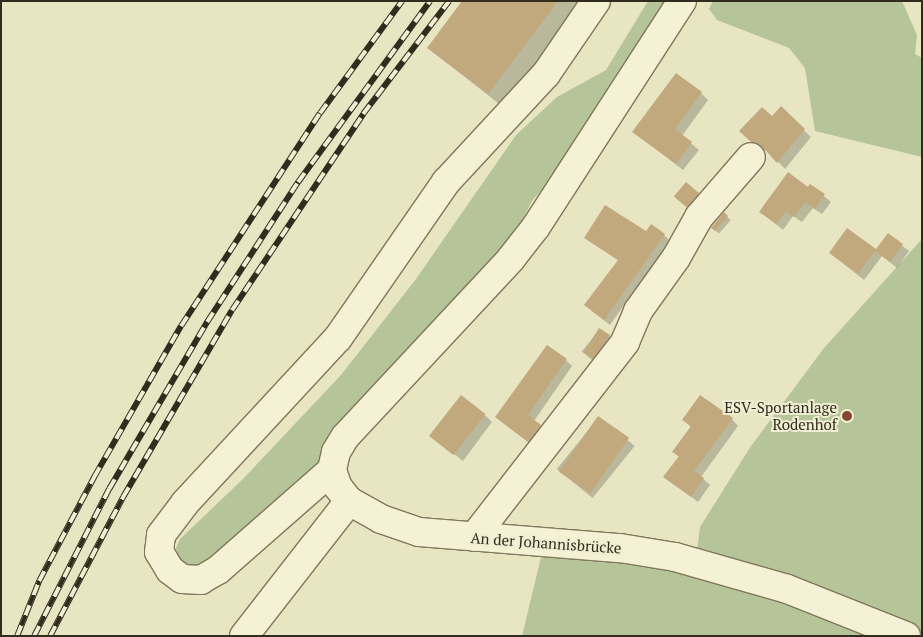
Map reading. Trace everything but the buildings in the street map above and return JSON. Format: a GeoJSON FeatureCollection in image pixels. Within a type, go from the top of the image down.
{"type":"FeatureCollection","features":[{"type":"Feature","properties":{"kind":"street"},"geometry":{"type":"LineString","coordinates":[[332,470],[218,570],[201,580],[182,579],[170,570],[159,552],[161,535],[186,503],[338,338],[446,182],[546,74],[596,1]]}},
{"type":"Feature","properties":{"kind":"street"},"geometry":{"type":"LineString","coordinates":[[244,636],[349,501],[338,487],[332,470],[336,452],[345,437],[511,259],[535,228],[682,1]]}},
{"type":"Feature","properties":{"kind":"street"},"geometry":{"type":"LineString","coordinates":[[474,538],[625,342],[638,311],[676,258],[699,217],[751,157]]}},
{"type":"Feature","properties":{"kind":"street","name":"An der Johannisbrücke"},"geometry":{"type":"LineString","coordinates":[[349,501],[382,519],[419,532],[474,538],[620,548],[675,557],[787,588],[906,636]]}},
{"type":"Feature","properties":{"kind":"green space"},"geometry":{"type":"Polygon","coordinates":[[[648,1],[670,1],[559,170],[532,201],[510,244],[312,471],[217,556],[203,564],[189,566],[178,558],[176,548],[180,539],[243,479],[341,375],[416,279],[516,135],[557,97],[606,70],[648,1]]]}},
{"type":"Feature","properties":{"kind":"green space"},"geometry":{"type":"Polygon","coordinates":[[[713,1],[902,1],[917,35],[915,54],[922,58],[922,157],[815,131],[805,68],[789,48],[717,20],[709,9],[713,1]]]}},
{"type":"Feature","properties":{"kind":"green space"},"geometry":{"type":"Polygon","coordinates":[[[922,239],[922,636],[522,636],[542,553],[697,550],[700,527],[751,446],[824,348],[922,239]]]}},
{"type":"Feature","properties":{"kind":"railway"},"geometry":{"type":"LineString","coordinates":[[17,636],[39,581],[94,477],[181,326],[320,113],[402,1]]}},
{"type":"Feature","properties":{"kind":"railway"},"geometry":{"type":"LineString","coordinates":[[34,636],[109,489],[207,322],[298,182],[430,1]]}},
{"type":"Feature","properties":{"kind":"railway"},"geometry":{"type":"LineString","coordinates":[[50,636],[123,497],[232,310],[363,114],[449,1]]}},
{"type":"Feature","properties":{"kind":"place","name":"ESV-Sportanlage Rodenhof"},"geometry":{"type":"Point","coordinates":[847,416]}}]}
